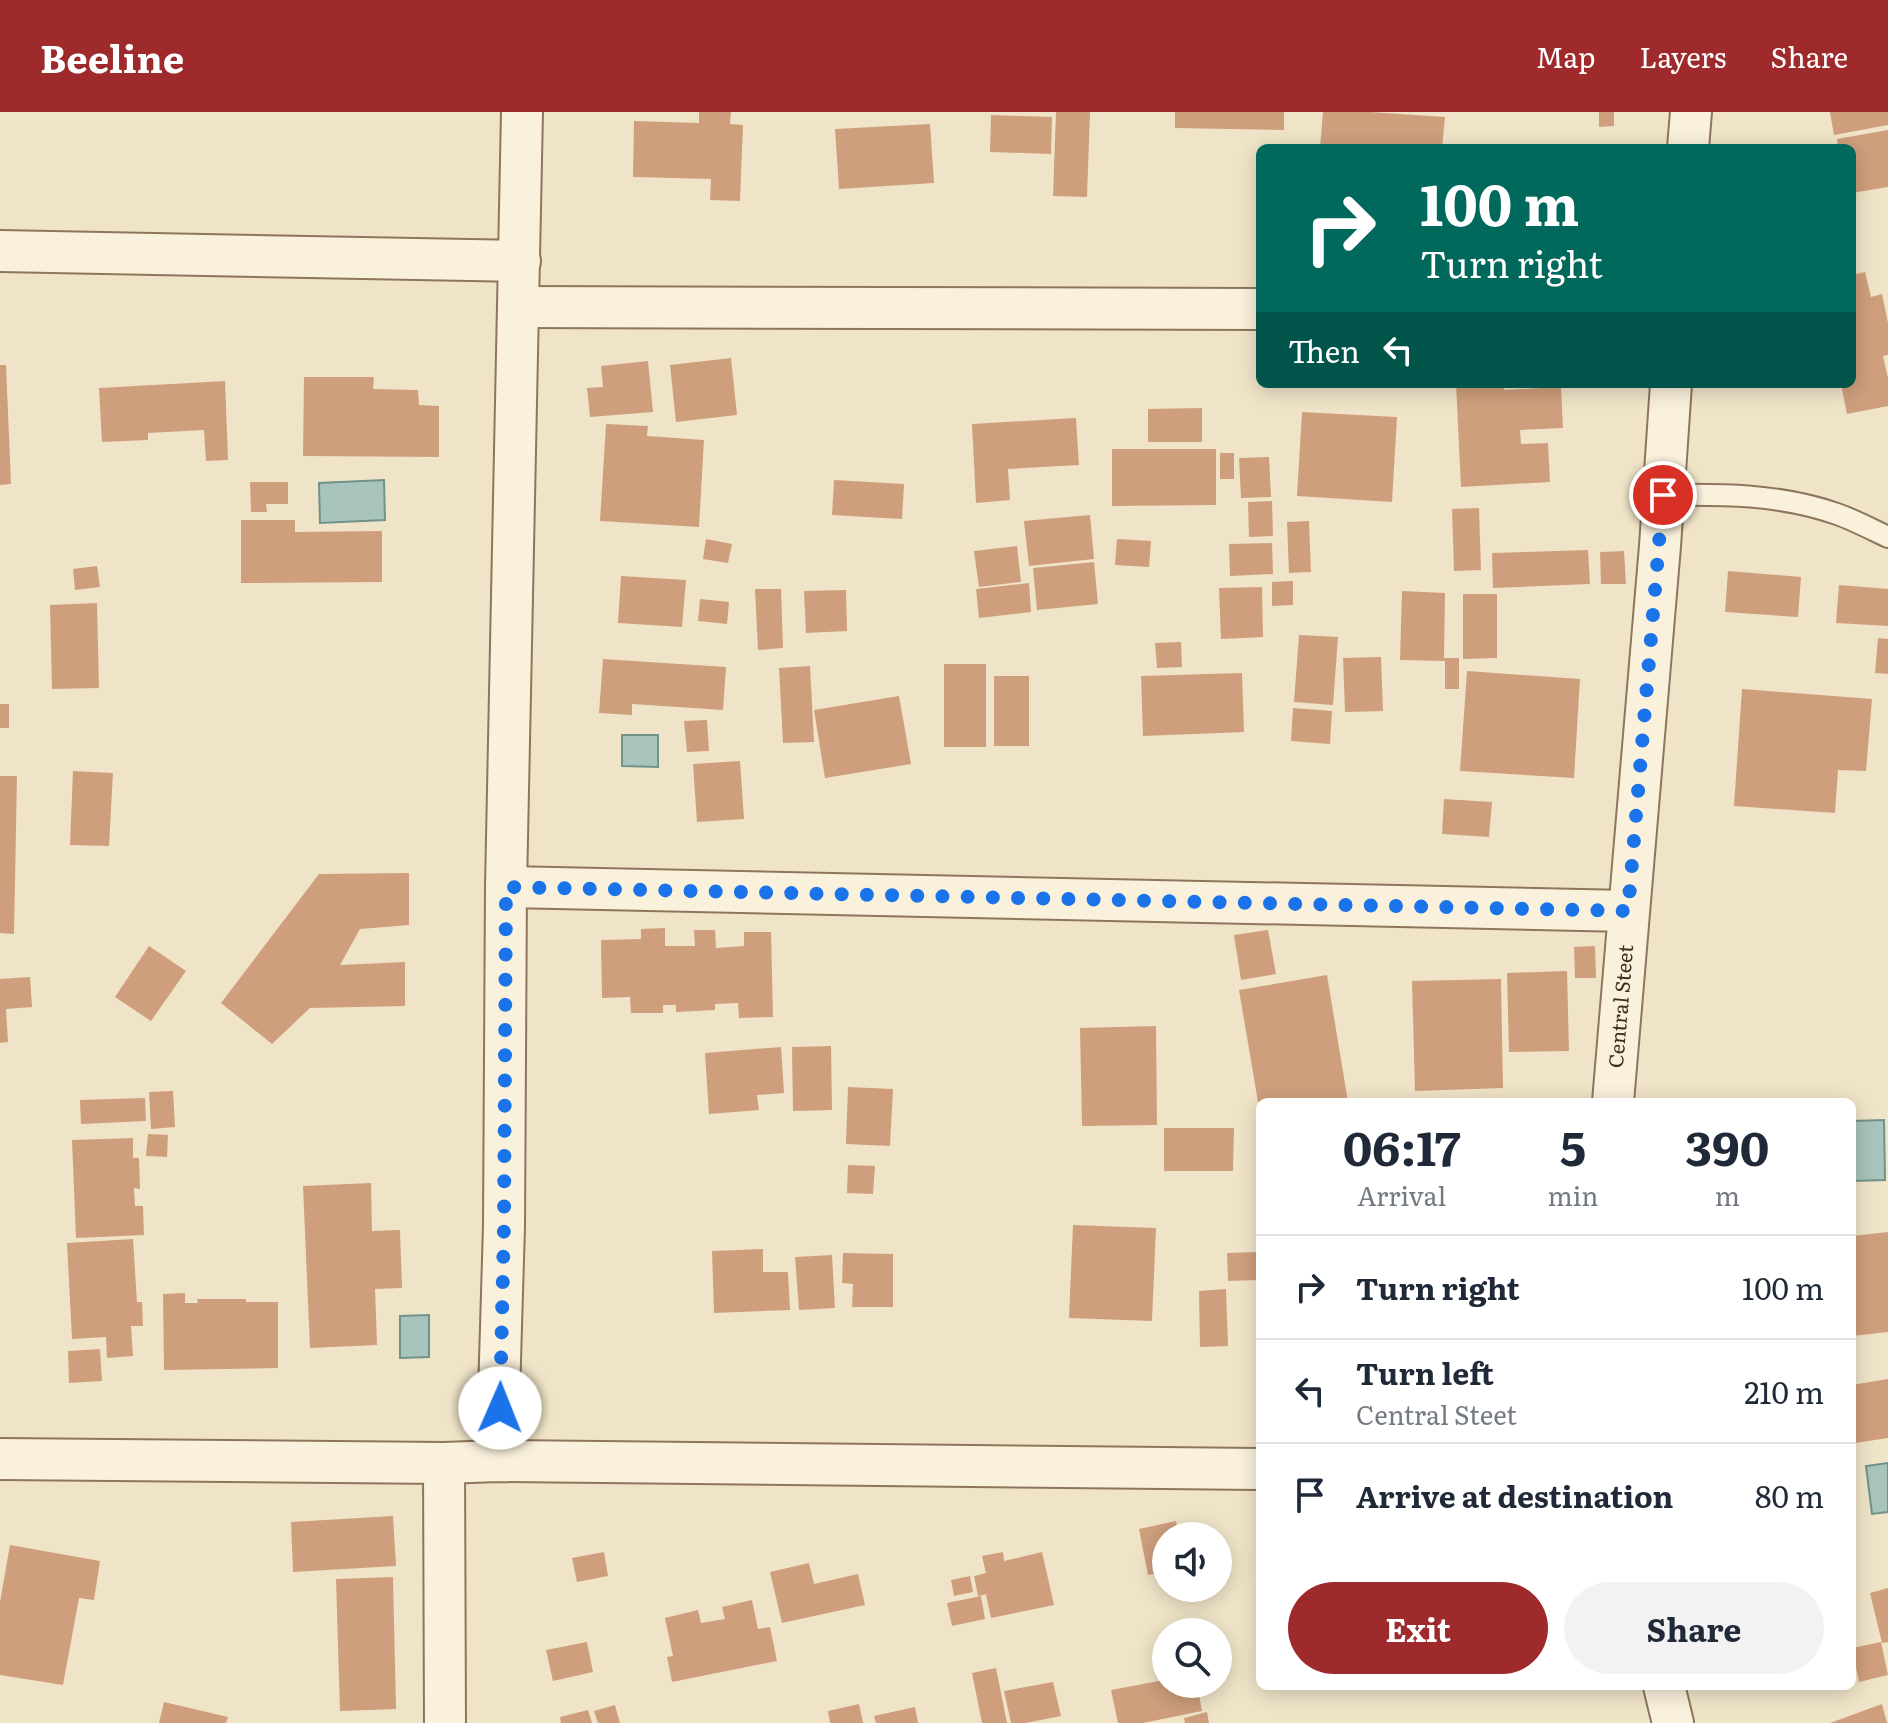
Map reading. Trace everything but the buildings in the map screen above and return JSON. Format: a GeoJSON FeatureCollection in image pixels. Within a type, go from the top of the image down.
{"type":"FeatureCollection","features":[{"type":"Feature","properties":{"kind":"street"},"geometry":{"type":"LineString","coordinates":[[497,1461],[522,112]]}},
{"type":"Feature","properties":{"kind":"street"},"geometry":{"type":"LineString","coordinates":[[1688,144],[1691,112]]}},
{"type":"Feature","properties":{"kind":"street"},"geometry":{"type":"LineString","coordinates":[[0,251],[520,261]]}},
{"type":"Feature","properties":{"kind":"street"},"geometry":{"type":"LineString","coordinates":[[518,307],[1256,309]]}},
{"type":"Feature","properties":{"kind":"street","name":"Central Steet"},"geometry":{"type":"LineString","coordinates":[[1613,1098],[1671,388]]}},
{"type":"Feature","properties":{"kind":"street"},"geometry":{"type":"LineString","coordinates":[[506,887],[1628,911]]}},
{"type":"Feature","properties":{"kind":"street"},"geometry":{"type":"LineString","coordinates":[[0,1459],[1256,1469]]}},
{"type":"Feature","properties":{"kind":"street"},"geometry":{"type":"LineString","coordinates":[[444,1463],[445,1723]]}},
{"type":"Feature","properties":{"kind":"street"},"geometry":{"type":"LineString","coordinates":[[1665,1690],[1673,1723]]}},
{"type":"Feature","properties":{"kind":"lane"},"geometry":{"type":"LineString","coordinates":[[1663,495],[1771,497],[1837,514],[1888,537]]}},
{"type":"Feature","properties":{"kind":"water"},"geometry":{"type":"Polygon","coordinates":[[[384,480],[385,520],[320,523],[319,483],[384,480]]]}},
{"type":"Feature","properties":{"kind":"water"},"geometry":{"type":"Polygon","coordinates":[[[622,735],[658,735],[658,767],[622,766],[622,735]]]}},
{"type":"Feature","properties":{"kind":"water"},"geometry":{"type":"Polygon","coordinates":[[[1884,1120],[1885,1180],[1856,1181],[1856,1121],[1884,1120]]]}},
{"type":"Feature","properties":{"kind":"water"},"geometry":{"type":"Polygon","coordinates":[[[429,1315],[429,1357],[400,1358],[400,1316],[429,1315]]]}},
{"type":"Feature","properties":{"kind":"water"},"geometry":{"type":"Polygon","coordinates":[[[1888,1463],[1888,1512],[1872,1514],[1866,1466],[1888,1463]]]}},
{"type":"Feature","properties":{"kind":"route"},"geometry":{"type":"LineString","coordinates":[[500,1408],[506,887],[1628,911],[1663,495]]}}]}
